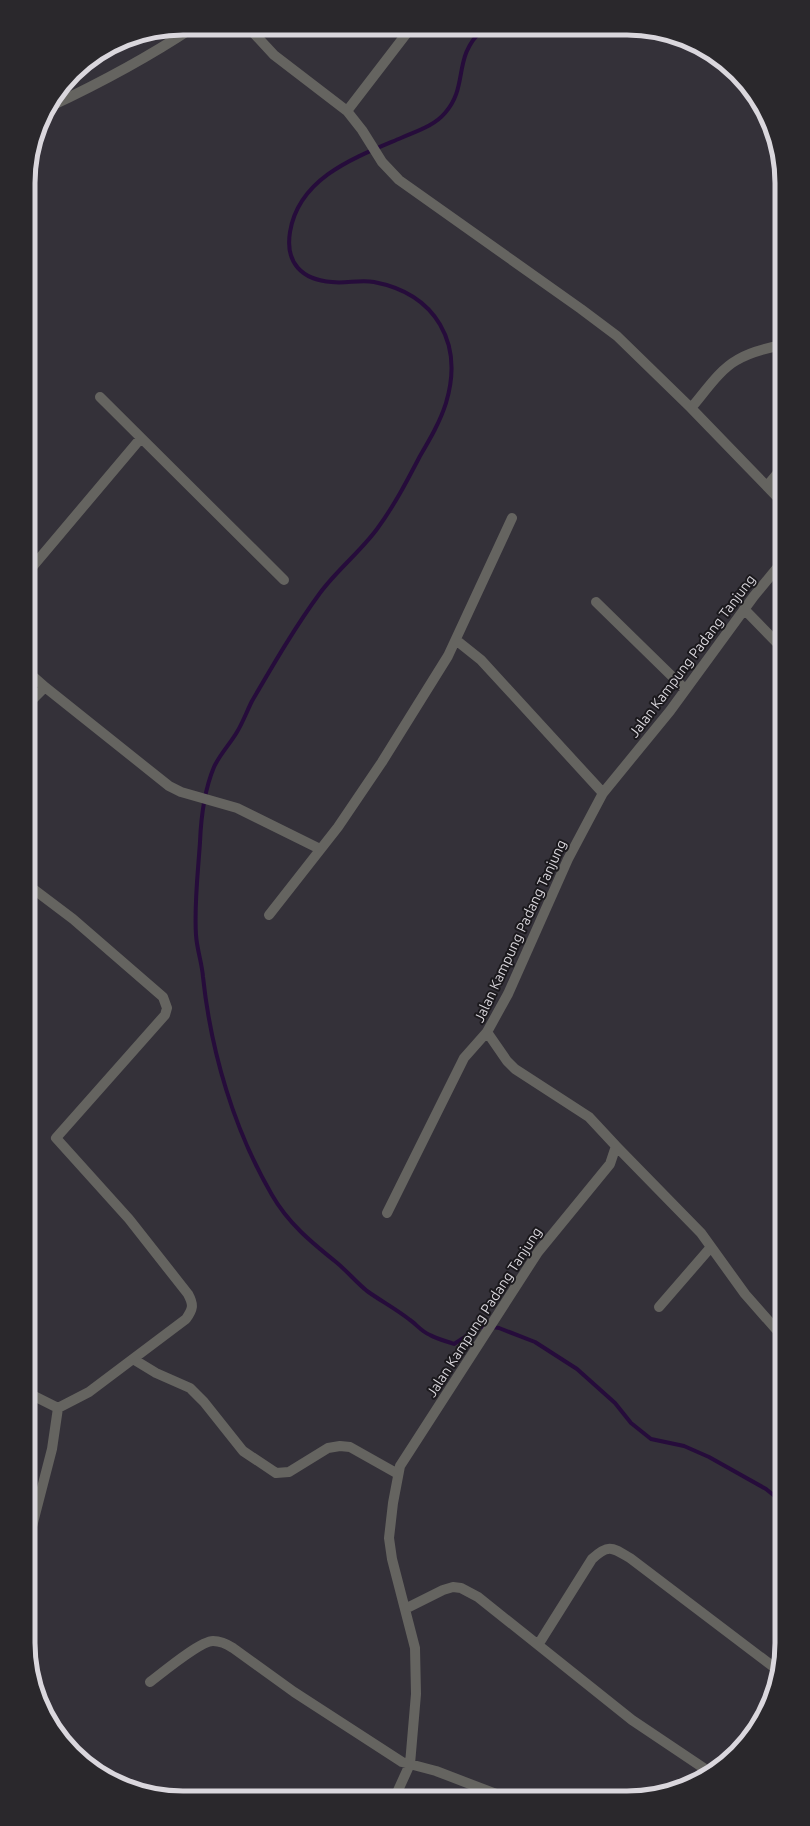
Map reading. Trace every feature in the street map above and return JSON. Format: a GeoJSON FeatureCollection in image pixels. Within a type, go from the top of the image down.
{"type":"FeatureCollection","features":[{"type":"Feature","properties":{"kind":"street"},"geometry":{"type":"LineString","coordinates":[[59,102],[95,85],[169,44],[182,35]]}},
{"type":"Feature","properties":{"kind":"street"},"geometry":{"type":"LineString","coordinates":[[255,35],[274,55],[347,111],[382,162],[399,180],[422,198],[599,322],[641,358],[692,408],[775,495]]}},
{"type":"Feature","properties":{"kind":"street"},"geometry":{"type":"LineString","coordinates":[[347,111],[405,35]]}},
{"type":"Feature","properties":{"kind":"street"},"geometry":{"type":"LineString","coordinates":[[692,408],[727,367],[738,359],[775,347]]}},
{"type":"Feature","properties":{"kind":"street"},"geometry":{"type":"LineString","coordinates":[[100,397],[284,580]]}},
{"type":"Feature","properties":{"kind":"street"},"geometry":{"type":"LineString","coordinates":[[35,564],[141,438]]}},
{"type":"Feature","properties":{"kind":"street"},"geometry":{"type":"LineString","coordinates":[[767,486],[775,476]]}},
{"type":"Feature","properties":{"kind":"street"},"geometry":{"type":"LineString","coordinates":[[269,915],[338,827],[382,762],[456,640],[512,518]]}},
{"type":"Feature","properties":{"kind":"street","name":"Jalan Kampung Padang Tanjung"},"geometry":{"type":"LineString","coordinates":[[398,1791],[410,1764],[416,1694],[414,1648],[392,1559],[390,1538],[400,1466],[538,1252],[610,1164],[616,1146],[589,1117],[515,1070],[487,1032],[508,994],[571,852],[603,793],[670,711],[744,609],[775,571]]}},
{"type":"Feature","properties":{"kind":"street"},"geometry":{"type":"LineString","coordinates":[[596,602],[685,689]]}},
{"type":"Feature","properties":{"kind":"street"},"geometry":{"type":"LineString","coordinates":[[744,609],[775,641]]}},
{"type":"Feature","properties":{"kind":"street"},"geometry":{"type":"LineString","coordinates":[[456,640],[482,660],[603,793]]}},
{"type":"Feature","properties":{"kind":"street"},"geometry":{"type":"LineString","coordinates":[[35,678],[169,786],[181,792],[238,808],[320,849]]}},
{"type":"Feature","properties":{"kind":"street"},"geometry":{"type":"LineString","coordinates":[[35,697],[45,687]]}},
{"type":"Feature","properties":{"kind":"street"},"geometry":{"type":"LineString","coordinates":[[35,890],[73,918],[163,997],[166,1002],[165,1015],[56,1138],[128,1219],[188,1294],[193,1303],[192,1311],[186,1319],[89,1392],[58,1408]]}},
{"type":"Feature","properties":{"kind":"street"},"geometry":{"type":"LineString","coordinates":[[387,1213],[464,1058],[487,1032]]}},
{"type":"Feature","properties":{"kind":"street"},"geometry":{"type":"LineString","coordinates":[[616,1146],[711,1247],[745,1294],[775,1328]]}},
{"type":"Feature","properties":{"kind":"street"},"geometry":{"type":"LineString","coordinates":[[658,1307],[711,1247]]}},
{"type":"Feature","properties":{"kind":"street"},"geometry":{"type":"LineString","coordinates":[[133,1359],[156,1373],[190,1388],[204,1402],[243,1451],[276,1472],[289,1472],[328,1448],[340,1446],[350,1447],[398,1474]]}},
{"type":"Feature","properties":{"kind":"street"},"geometry":{"type":"LineString","coordinates":[[35,1396],[58,1408]]}},
{"type":"Feature","properties":{"kind":"street"},"geometry":{"type":"LineString","coordinates":[[35,1515],[52,1449],[58,1408]]}},
{"type":"Feature","properties":{"kind":"street"},"geometry":{"type":"LineString","coordinates":[[538,1645],[592,1559],[608,1547],[615,1549],[630,1558],[773,1667]]}},
{"type":"Feature","properties":{"kind":"street"},"geometry":{"type":"LineString","coordinates":[[405,1609],[443,1590],[461,1588],[478,1597],[632,1720],[705,1769]]}},
{"type":"Feature","properties":{"kind":"street"},"geometry":{"type":"LineString","coordinates":[[150,1682],[200,1645],[212,1641],[224,1643],[294,1692],[391,1756],[489,1791]]}},
{"type":"Feature","properties":{"kind":"waterway"},"geometry":{"type":"LineString","coordinates":[[478,35],[473,40],[463,61],[457,93],[441,118],[425,128],[348,162],[317,183],[305,197],[296,213],[290,232],[290,253],[293,261],[298,268],[312,278],[321,281],[337,282],[369,281],[396,288],[414,298],[429,310],[440,324],[447,342],[451,360],[451,381],[444,410],[438,424],[395,502],[370,537],[320,593],[302,619],[252,701],[239,728],[214,767],[205,795],[201,823],[196,888],[197,941],[212,1034],[226,1090],[246,1144],[258,1170],[278,1205],[301,1232],[340,1265],[367,1291],[405,1316],[427,1334],[454,1344],[465,1337],[474,1328],[486,1326],[499,1328],[535,1342],[577,1369],[615,1403],[631,1423],[651,1439],[684,1446],[709,1457],[766,1489],[775,1496]]}}]}
